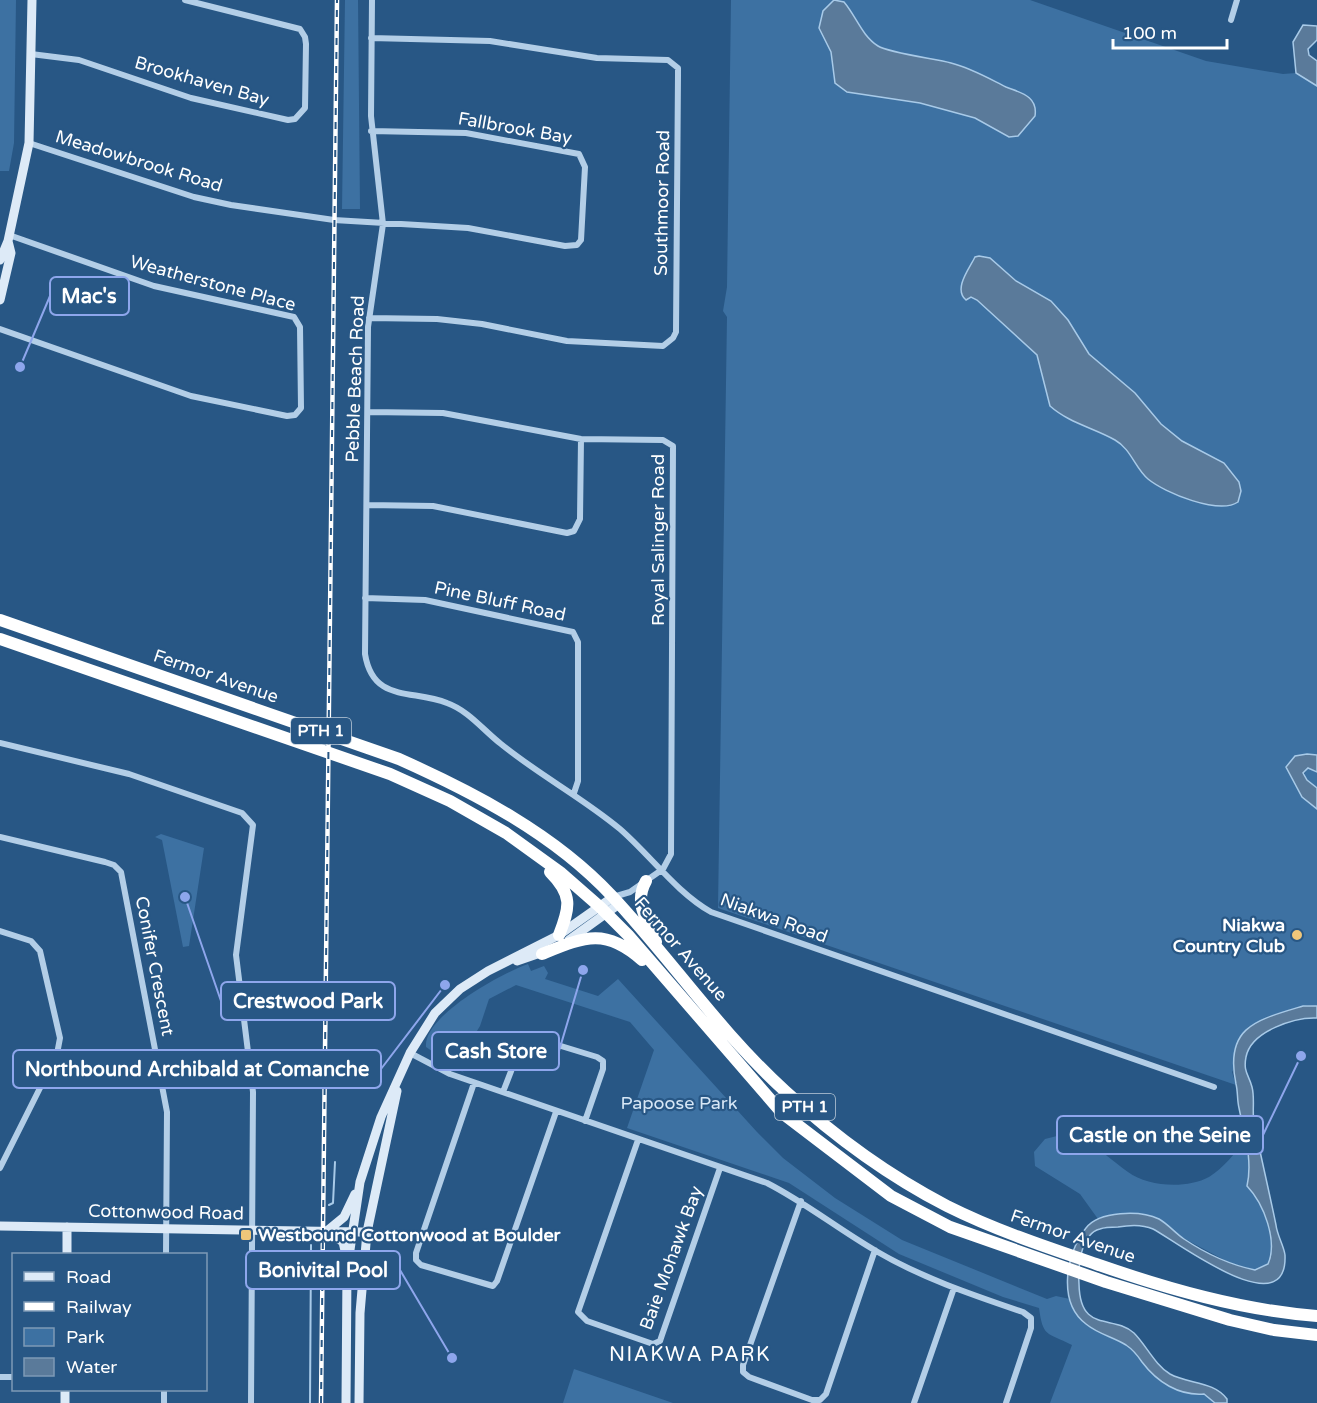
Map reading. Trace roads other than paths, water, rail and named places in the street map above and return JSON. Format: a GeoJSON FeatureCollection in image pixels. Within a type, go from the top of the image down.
{"type":"FeatureCollection","features":[{"type":"Feature","properties":{"kind":"highway","name":"Fermor Avenue"},"geometry":{"type":"LineString","coordinates":[[0,620],[399,759],[459,786],[514,819],[575,863],[616,901],[752,1058],[784,1091],[842,1138],[900,1179],[947,1206],[1041,1245],[1110,1269],[1208,1298],[1282,1313],[1317,1316]]}},
{"type":"Feature","properties":{"kind":"highway","name":"Fermor Avenue"},"geometry":{"type":"LineString","coordinates":[[0,639],[390,774],[450,801],[506,833],[604,910],[782,1113],[849,1167],[891,1196],[950,1227],[1106,1282],[1230,1320],[1317,1335]]}},
{"type":"Feature","properties":{"kind":"highway"},"geometry":{"type":"LineString","coordinates":[[528,850],[561,885],[568,899],[569,911],[559,935]]}},
{"type":"Feature","properties":{"kind":"highway"},"geometry":{"type":"LineString","coordinates":[[646,880],[641,889],[640,906],[660,951]]}},
{"type":"Feature","properties":{"kind":"highway"},"geometry":{"type":"LineString","coordinates":[[542,954],[576,940],[605,938],[628,948],[676,991]]}},
{"type":"Feature","properties":{"kind":"main road"},"geometry":{"type":"LineString","coordinates":[[0,260],[9,238],[28,143],[32,0]]}},
{"type":"Feature","properties":{"kind":"main road"},"geometry":{"type":"LineString","coordinates":[[0,300],[11,253],[9,238]]}},
{"type":"Feature","properties":{"kind":"main road"},"geometry":{"type":"LineString","coordinates":[[491,969],[542,954],[567,942],[616,901]]}},
{"type":"Feature","properties":{"kind":"main road"},"geometry":{"type":"LineString","coordinates":[[347,1270],[343,1242],[327,1232],[344,1217],[360,1182],[378,1123],[421,1033],[441,1007],[460,989],[491,969],[604,910]]}},
{"type":"Feature","properties":{"kind":"main road"},"geometry":{"type":"LineString","coordinates":[[359,1403],[360,1303],[367,1232],[402,1070]]}},
{"type":"Feature","properties":{"kind":"main road"},"geometry":{"type":"LineString","coordinates":[[346,1403],[347,1270],[360,1182]]}},
{"type":"Feature","properties":{"kind":"main road","name":"Cottonwood Road"},"geometry":{"type":"LineString","coordinates":[[0,1226],[367,1232]]}},
{"type":"Feature","properties":{"kind":"main road"},"geometry":{"type":"LineString","coordinates":[[67,1227],[67,1253]]}},
{"type":"Feature","properties":{"kind":"street","name":"Brookhaven Bay"},"geometry":{"type":"LineString","coordinates":[[31,54],[79,60],[219,105],[288,120],[301,115],[305,108],[306,44],[300,28],[185,0]]}},
{"type":"Feature","properties":{"kind":"street","name":"Pebble Beach Road"},"geometry":{"type":"LineString","coordinates":[[372,0],[371,131],[383,224],[369,318],[365,598],[366,663],[380,685]]}},
{"type":"Feature","properties":{"kind":"street"},"geometry":{"type":"LineString","coordinates":[[1231,20],[1237,0]]}},
{"type":"Feature","properties":{"kind":"street","name":"Southmoor Road"},"geometry":{"type":"LineString","coordinates":[[369,318],[454,320],[592,344],[663,346],[669,343],[676,332],[678,68],[668,60],[597,58],[472,40],[371,38]]}},
{"type":"Feature","properties":{"kind":"street","name":"Fallbrook Bay"},"geometry":{"type":"LineString","coordinates":[[371,131],[431,131],[486,136],[572,152],[579,154],[584,162],[583,236],[577,245],[565,246],[468,228],[383,224]]}},
{"type":"Feature","properties":{"kind":"street","name":"Meadowbrook Road"},"geometry":{"type":"LineString","coordinates":[[28,143],[194,197],[268,212],[383,224]]}},
{"type":"Feature","properties":{"kind":"street","name":"Weatherstone Place"},"geometry":{"type":"LineString","coordinates":[[0,329],[193,396],[287,416],[295,415],[301,408],[300,327],[294,317],[154,286],[9,238]]}},
{"type":"Feature","properties":{"kind":"street","name":"Royal Salinger Road"},"geometry":{"type":"LineString","coordinates":[[368,412],[443,413],[581,439],[663,440],[673,446],[675,452],[670,854],[663,869]]}},
{"type":"Feature","properties":{"kind":"street"},"geometry":{"type":"LineString","coordinates":[[367,505],[433,506],[567,533],[574,531],[580,519],[581,439]]}},
{"type":"Feature","properties":{"kind":"street","name":"Pine Bluff Road"},"geometry":{"type":"LineString","coordinates":[[365,598],[425,600],[573,632],[578,642],[578,781],[574,793]]}},
{"type":"Feature","properties":{"kind":"street","name":"Niakwa Road"},"geometry":{"type":"LineString","coordinates":[[380,685],[392,692],[432,698],[461,710],[514,754],[574,793],[621,830],[663,869],[687,896],[711,912],[1214,1087]]}},
{"type":"Feature","properties":{"kind":"street"},"geometry":{"type":"LineString","coordinates":[[0,743],[129,774],[242,813],[253,825],[236,955],[254,1092],[251,1403]]}},
{"type":"Feature","properties":{"kind":"street","name":"Conifer Crescent"},"geometry":{"type":"LineString","coordinates":[[0,837],[114,865],[121,872],[165,1096],[166,1253]]}},
{"type":"Feature","properties":{"kind":"street"},"geometry":{"type":"LineString","coordinates":[[616,901],[663,869]]}},
{"type":"Feature","properties":{"kind":"street"},"geometry":{"type":"LineString","coordinates":[[0,931],[31,941],[40,951],[60,1038],[57,1054],[0,1168]]}},
{"type":"Feature","properties":{"kind":"street"},"geometry":{"type":"LineString","coordinates":[[503,1092],[525,1035],[597,1057],[603,1061],[603,1069],[585,1121]]}},
{"type":"Feature","properties":{"kind":"street"},"geometry":{"type":"LineString","coordinates":[[410,1053],[450,1074],[474,1083],[767,1184],[801,1201],[875,1250],[954,1288],[1023,1312],[1031,1318],[1031,1328],[1005,1403]]}},
{"type":"Feature","properties":{"kind":"street"},"geometry":{"type":"LineString","coordinates":[[474,1083],[416,1253],[416,1260],[421,1264],[493,1286],[497,1281],[556,1112]]}},
{"type":"Feature","properties":{"kind":"street","name":"Baie Mohawk Bay"},"geometry":{"type":"LineString","coordinates":[[638,1140],[579,1312],[586,1321],[653,1344],[660,1341],[720,1168]]}},
{"type":"Feature","properties":{"kind":"street"},"geometry":{"type":"LineString","coordinates":[[801,1201],[743,1365],[743,1372],[749,1377],[820,1400],[826,1394],[875,1250]]}},
{"type":"Feature","properties":{"kind":"street"},"geometry":{"type":"LineString","coordinates":[[914,1403],[954,1288]]}},
{"type":"Feature","properties":{"kind":"water"},"geometry":{"type":"Polygon","coordinates":[[[834,0],[844,2],[868,37],[878,46],[972,70],[1027,96],[1034,104],[1035,116],[1018,136],[1009,137],[975,118],[920,103],[847,92],[835,83],[831,52],[819,28],[823,11],[834,0]]]}},
{"type":"Feature","properties":{"kind":"water"},"geometry":{"type":"Polygon","coordinates":[[[1303,25],[1317,26],[1317,40],[1308,49],[1309,55],[1317,61],[1317,86],[1296,73],[1293,42],[1303,25]]]}},
{"type":"Feature","properties":{"kind":"water"},"geometry":{"type":"Polygon","coordinates":[[[975,257],[990,258],[1016,281],[1051,301],[1068,320],[1089,354],[1135,393],[1161,424],[1182,441],[1224,463],[1239,482],[1241,491],[1238,502],[1218,506],[1206,504],[1192,501],[1156,485],[1144,475],[1129,453],[1115,440],[1065,417],[1050,406],[1037,355],[977,300],[971,297],[966,300],[962,295],[963,279],[975,257]]]}},
{"type":"Feature","properties":{"kind":"water"},"geometry":{"type":"Polygon","coordinates":[[[1317,755],[1317,772],[1308,768],[1303,773],[1307,780],[1317,788],[1317,809],[1302,797],[1286,767],[1295,756],[1317,755]]]}},
{"type":"Feature","properties":{"kind":"water"},"geometry":{"type":"Polygon","coordinates":[[[1303,1006],[1317,1006],[1317,1018],[1286,1023],[1265,1033],[1250,1048],[1245,1062],[1253,1091],[1254,1123],[1277,1229],[1285,1255],[1281,1275],[1268,1283],[1250,1281],[1228,1273],[1149,1227],[1131,1225],[1100,1229],[1088,1237],[1082,1252],[1079,1284],[1085,1310],[1099,1320],[1126,1327],[1134,1333],[1170,1374],[1215,1389],[1227,1399],[1227,1403],[1215,1403],[1204,1394],[1186,1393],[1169,1386],[1154,1376],[1128,1347],[1095,1330],[1077,1315],[1068,1291],[1073,1250],[1092,1222],[1110,1215],[1131,1213],[1159,1219],[1192,1244],[1228,1262],[1255,1270],[1268,1264],[1271,1245],[1268,1223],[1259,1203],[1247,1186],[1249,1166],[1238,1102],[1234,1065],[1235,1050],[1247,1029],[1271,1016],[1303,1006]]]}},
{"type":"Feature","properties":{"kind":"waterway"},"geometry":{"type":"LineString","coordinates":[[329,1205],[333,1203],[335,1162]]}},
{"type":"Feature","properties":{"kind":"waterway"},"geometry":{"type":"LineString","coordinates":[[310,1403],[311,1245]]}},
{"type":"Feature","properties":{"kind":"railway"},"geometry":{"type":"LineString","coordinates":[[321,1403],[337,0]]}},
{"type":"Feature","properties":{"kind":"place","name":"Mac's"},"geometry":{"type":"Point","coordinates":[20,367]}},
{"type":"Feature","properties":{"kind":"place","name":"Crestwood Park"},"geometry":{"type":"Point","coordinates":[185,897]}},
{"type":"Feature","properties":{"kind":"place","name":"Niakwa Country Club"},"geometry":{"type":"Point","coordinates":[1297,935]}},
{"type":"Feature","properties":{"kind":"place","name":"Cash Store"},"geometry":{"type":"Point","coordinates":[583,970]}},
{"type":"Feature","properties":{"kind":"place","name":"Northbound Archibald at Comanche"},"geometry":{"type":"Point","coordinates":[445,985]}},
{"type":"Feature","properties":{"kind":"place","name":"Castle on the Seine"},"geometry":{"type":"Point","coordinates":[1301,1056]}},
{"type":"Feature","properties":{"kind":"place","name":"Westbound Cottonwood at Boulder"},"geometry":{"type":"Point","coordinates":[246,1235]}},
{"type":"Feature","properties":{"kind":"place","name":"Bonivital Pool"},"geometry":{"type":"Point","coordinates":[452,1358]}},
{"type":"Feature","properties":{"kind":"district","name":"NIAKWA PARK"},"geometry":{"type":"Point","coordinates":[690,1355]}},
{"type":"Feature","properties":{"kind":"park label","name":"Papoose Park"},"geometry":{"type":"Point","coordinates":[679,1103]}}]}
